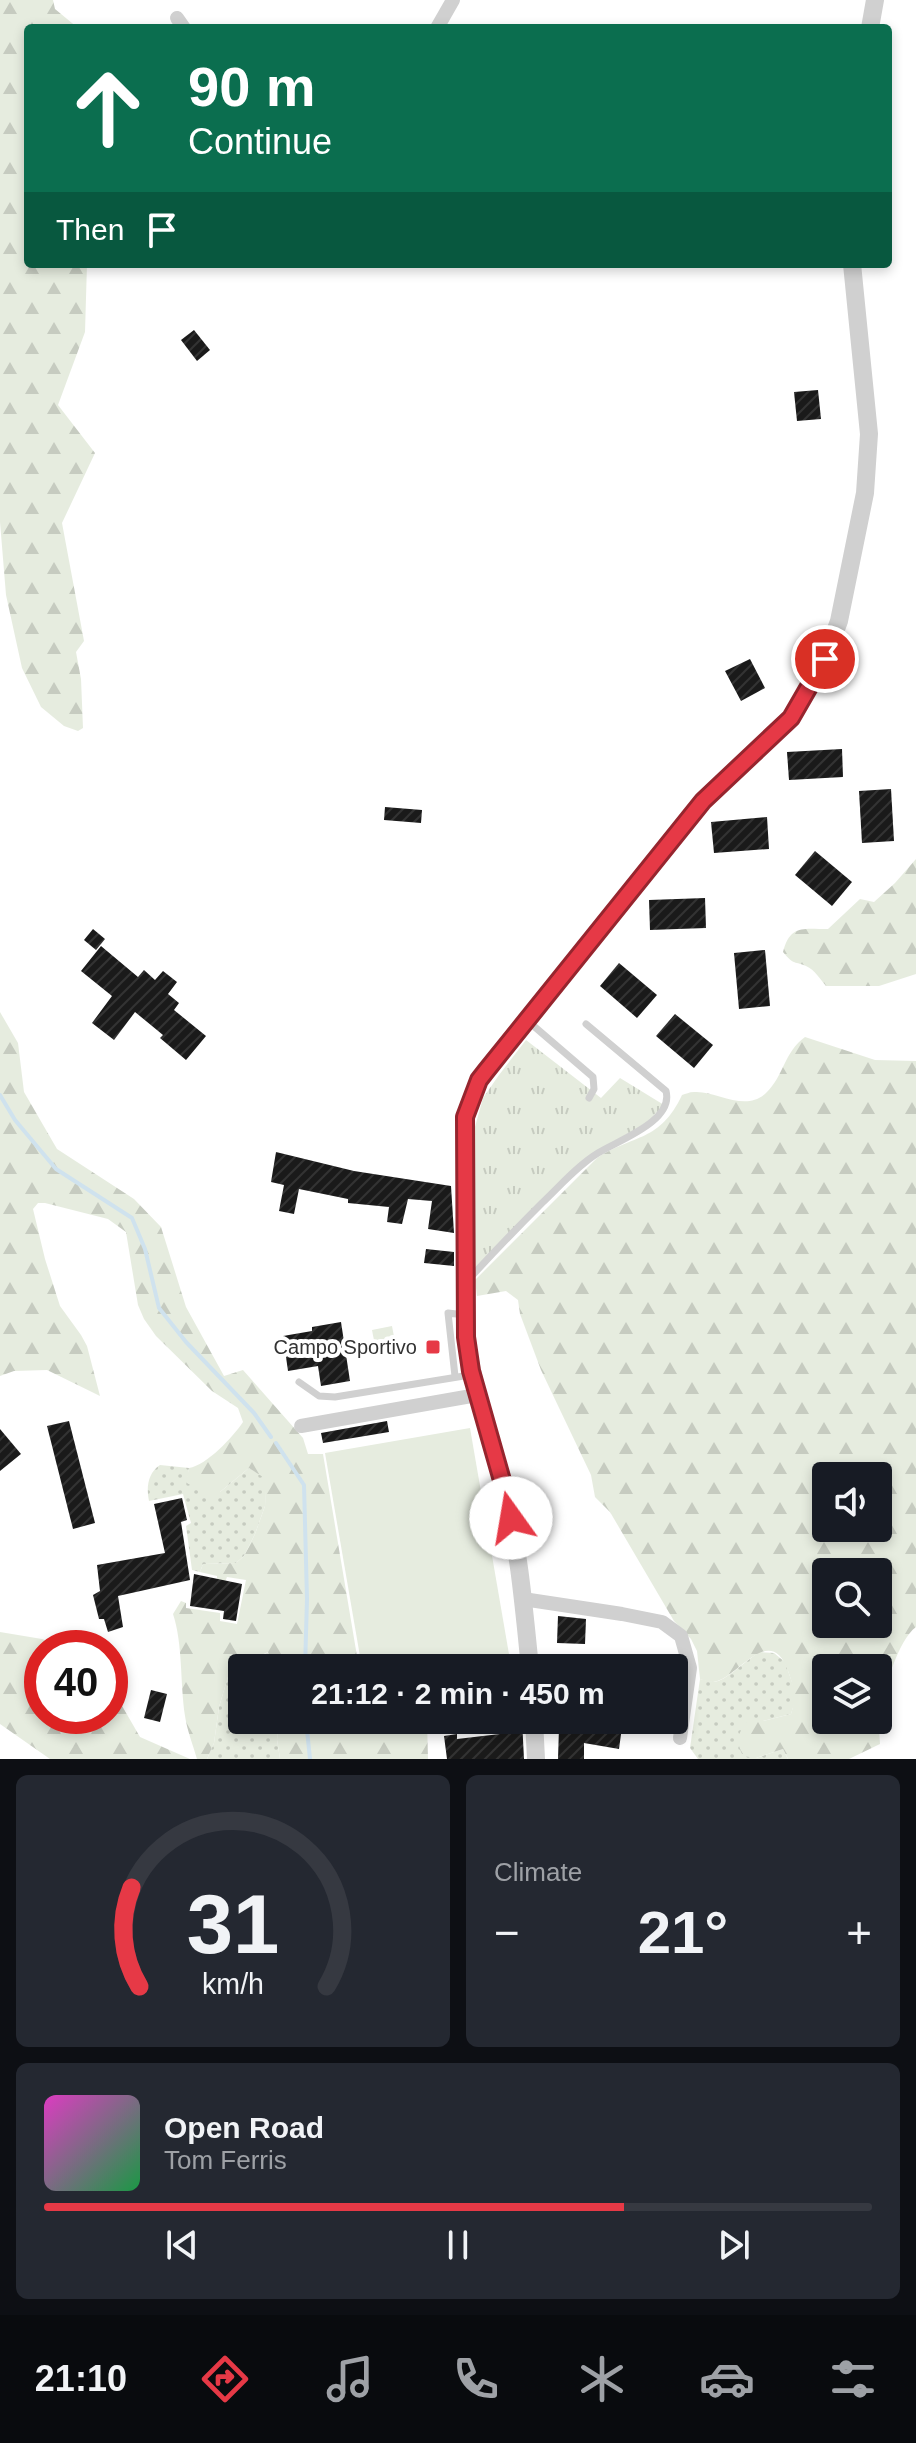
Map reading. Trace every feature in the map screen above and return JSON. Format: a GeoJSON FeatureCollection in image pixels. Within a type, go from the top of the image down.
{"type":"FeatureCollection","features":[{"type":"Feature","properties":{"kind":"street"},"geometry":{"type":"LineString","coordinates":[[439,24],[453,0]]}},
{"type":"Feature","properties":{"kind":"street"},"geometry":{"type":"LineString","coordinates":[[871,24],[875,0]]}},
{"type":"Feature","properties":{"kind":"street"},"geometry":{"type":"LineString","coordinates":[[529,1654],[516,1546],[505,1491],[477,1395],[464,1376],[467,1316],[465,1117],[479,1080],[703,801],[791,718],[825,659],[839,621],[865,493],[868,461],[869,434],[852,268]]}},
{"type":"Feature","properties":{"kind":"street"},"geometry":{"type":"LineString","coordinates":[[301,1426],[477,1395]]}},
{"type":"Feature","properties":{"kind":"street"},"geometry":{"type":"LineString","coordinates":[[523,1599],[662,1622],[681,1636],[690,1668],[680,1738]]}},
{"type":"Feature","properties":{"kind":"street"},"geometry":{"type":"LineString","coordinates":[[535,1734],[536,1759]]}},
{"type":"Feature","properties":{"kind":"lane"},"geometry":{"type":"LineString","coordinates":[[527,1021],[593,1077],[594,1089],[589,1098]]}},
{"type":"Feature","properties":{"kind":"lane"},"geometry":{"type":"LineString","coordinates":[[467,1281],[563,1183],[594,1156],[653,1121],[666,1105],[666,1091],[586,1024]]}},
{"type":"Feature","properties":{"kind":"lane"},"geometry":{"type":"LineString","coordinates":[[299,1382],[319,1396],[335,1397],[464,1376]]}},
{"type":"Feature","properties":{"kind":"green space"},"geometry":{"type":"Polygon","coordinates":[[[0,0],[53,0],[55,9],[73,24],[24,24],[24,268],[87,268],[85,332],[58,405],[95,453],[62,523],[84,641],[76,652],[81,679],[83,728],[78,731],[64,726],[41,707],[22,668],[6,595],[0,522],[0,0]]]}},
{"type":"Feature","properties":{"kind":"green space"},"geometry":{"type":"Polygon","coordinates":[[[916,859],[916,974],[879,986],[826,986],[812,970],[792,961],[783,952],[794,932],[828,929],[860,899],[874,902],[916,859]]]}},
{"type":"Feature","properties":{"kind":"green space"},"geometry":{"type":"Polygon","coordinates":[[[0,1012],[18,1043],[24,1092],[57,1149],[134,1199],[161,1227],[186,1307],[224,1376],[243,1370],[303,1438],[308,1454],[323,1454],[357,1654],[228,1654],[228,1677],[219,1707],[214,1743],[207,1759],[197,1759],[183,1703],[173,1614],[181,1601],[186,1603],[186,1608],[220,1613],[220,1621],[237,1624],[246,1580],[227,1577],[225,1582],[217,1581],[217,1576],[200,1572],[203,1564],[236,1563],[244,1556],[265,1506],[266,1479],[249,1468],[220,1492],[207,1497],[186,1482],[189,1468],[211,1456],[243,1422],[238,1408],[212,1391],[156,1336],[144,1319],[138,1305],[126,1232],[108,1219],[45,1203],[38,1203],[33,1209],[60,1306],[87,1346],[100,1396],[47,1370],[14,1371],[0,1376],[0,1012]]]}},
{"type":"Feature","properties":{"kind":"green space"},"geometry":{"type":"Polygon","coordinates":[[[805,1037],[875,1060],[916,1061],[916,1627],[903,1643],[892,1668],[892,1654],[812,1654],[812,1734],[879,1734],[880,1744],[849,1759],[788,1759],[783,1749],[756,1758],[743,1756],[739,1736],[749,1719],[763,1721],[791,1714],[793,1687],[781,1657],[772,1651],[762,1652],[722,1679],[713,1682],[700,1679],[697,1651],[691,1639],[674,1621],[610,1512],[595,1497],[591,1475],[541,1370],[520,1314],[518,1300],[506,1291],[477,1296],[475,1280],[597,1158],[655,1129],[674,1110],[682,1095],[703,1092],[740,1101],[758,1099],[777,1079],[788,1057],[805,1037]]]}},
{"type":"Feature","properties":{"kind":"green space"},"geometry":{"type":"Polygon","coordinates":[[[526,1040],[601,1098],[620,1078],[664,1105],[645,1125],[592,1154],[474,1269],[473,1134],[483,1098],[526,1040]]]}},
{"type":"Feature","properties":{"kind":"green space"},"geometry":{"type":"Polygon","coordinates":[[[392,1326],[397,1353],[377,1356],[372,1330],[392,1326]]]}},
{"type":"Feature","properties":{"kind":"green space"},"geometry":{"type":"Polygon","coordinates":[[[470,1428],[509,1654],[360,1654],[325,1453],[470,1428]]]}},
{"type":"Feature","properties":{"kind":"green space"},"geometry":{"type":"Polygon","coordinates":[[[160,1465],[189,1468],[187,1483],[220,1492],[249,1468],[267,1478],[265,1506],[255,1534],[244,1556],[236,1563],[203,1564],[200,1572],[192,1570],[186,1526],[191,1523],[183,1494],[149,1501],[149,1481],[160,1465]]]}},
{"type":"Feature","properties":{"kind":"green space"},"geometry":{"type":"Polygon","coordinates":[[[0,1632],[24,1636],[24,1734],[128,1734],[128,1716],[140,1737],[190,1759],[50,1759],[0,1724],[0,1632]]]}},
{"type":"Feature","properties":{"kind":"green space"},"geometry":{"type":"Polygon","coordinates":[[[760,1652],[774,1653],[785,1662],[795,1701],[791,1714],[763,1721],[756,1758],[783,1749],[788,1759],[698,1759],[690,1748],[700,1679],[719,1681],[760,1652]]]}},
{"type":"Feature","properties":{"kind":"green space"},"geometry":{"type":"Polygon","coordinates":[[[228,1677],[228,1734],[278,1734],[280,1759],[207,1759],[214,1743],[219,1707],[228,1677]]]}},
{"type":"Feature","properties":{"kind":"green space"},"geometry":{"type":"Polygon","coordinates":[[[278,1734],[427,1734],[428,1759],[280,1759],[278,1734]]]}},
{"type":"Feature","properties":{"kind":"building"},"geometry":{"type":"Polygon","coordinates":[[[194,330],[210,350],[197,361],[181,340],[194,330]]]}},
{"type":"Feature","properties":{"kind":"building"},"geometry":{"type":"Polygon","coordinates":[[[818,390],[821,419],[797,421],[794,392],[818,390]]]}},
{"type":"Feature","properties":{"kind":"building"},"geometry":{"type":"Polygon","coordinates":[[[750,659],[765,688],[741,701],[725,671],[750,659]]]}},
{"type":"Feature","properties":{"kind":"building"},"geometry":{"type":"Polygon","coordinates":[[[842,749],[843,777],[789,780],[787,752],[842,749]]]}},
{"type":"Feature","properties":{"kind":"building"},"geometry":{"type":"Polygon","coordinates":[[[891,789],[894,841],[862,843],[859,791],[891,789]]]}},
{"type":"Feature","properties":{"kind":"building"},"geometry":{"type":"Polygon","coordinates":[[[385,807],[422,810],[421,823],[384,820],[385,807]]]}},
{"type":"Feature","properties":{"kind":"building"},"geometry":{"type":"Polygon","coordinates":[[[767,817],[769,849],[714,853],[711,822],[767,817]]]}},
{"type":"Feature","properties":{"kind":"building"},"geometry":{"type":"Polygon","coordinates":[[[815,851],[852,882],[832,906],[795,875],[815,851]]]}},
{"type":"Feature","properties":{"kind":"building"},"geometry":{"type":"Polygon","coordinates":[[[705,898],[706,928],[650,930],[649,900],[705,898]]]}},
{"type":"Feature","properties":{"kind":"building"},"geometry":{"type":"Polygon","coordinates":[[[93,929],[105,939],[96,950],[84,940],[93,929]]]}},
{"type":"Feature","properties":{"kind":"building"},"geometry":{"type":"Polygon","coordinates":[[[101,946],[138,977],[144,970],[155,980],[163,971],[177,982],[168,994],[179,1003],[174,1010],[206,1036],[186,1060],[160,1038],[163,1035],[135,1012],[114,1040],[92,1023],[112,996],[81,971],[101,946]]]}},
{"type":"Feature","properties":{"kind":"building"},"geometry":{"type":"Polygon","coordinates":[[[765,950],[770,1006],[739,1009],[734,953],[765,950]]]}},
{"type":"Feature","properties":{"kind":"building"},"geometry":{"type":"Polygon","coordinates":[[[619,963],[657,995],[637,1018],[600,986],[619,963]]]}},
{"type":"Feature","properties":{"kind":"building"},"geometry":{"type":"Polygon","coordinates":[[[675,1014],[713,1045],[694,1068],[656,1036],[675,1014]]]}},
{"type":"Feature","properties":{"kind":"building"},"geometry":{"type":"Polygon","coordinates":[[[276,1152],[354,1171],[451,1186],[454,1233],[428,1229],[432,1201],[408,1199],[402,1224],[387,1222],[389,1207],[348,1203],[348,1199],[299,1189],[294,1214],[279,1211],[284,1185],[271,1182],[276,1152]]]}},
{"type":"Feature","properties":{"kind":"building"},"geometry":{"type":"Polygon","coordinates":[[[426,1249],[454,1252],[454,1266],[424,1263],[426,1249]]]}},
{"type":"Feature","properties":{"kind":"building"},"geometry":{"type":"Polygon","coordinates":[[[341,1322],[350,1381],[321,1386],[318,1366],[288,1371],[283,1336],[341,1322]]]}},
{"type":"Feature","properties":{"kind":"building"},"geometry":{"type":"Polygon","coordinates":[[[69,1421],[95,1523],[73,1529],[47,1426],[69,1421]]]}},
{"type":"Feature","properties":{"kind":"building"},"geometry":{"type":"Polygon","coordinates":[[[387,1421],[389,1432],[323,1443],[321,1433],[387,1421]]]}},
{"type":"Feature","properties":{"kind":"building"},"geometry":{"type":"Polygon","coordinates":[[[0,1429],[21,1454],[0,1471],[0,1429]]]}},
{"type":"Feature","properties":{"kind":"building"},"geometry":{"type":"Polygon","coordinates":[[[182,1498],[187,1520],[181,1522],[190,1580],[118,1596],[123,1627],[107,1630],[104,1619],[99,1619],[93,1595],[100,1591],[97,1565],[165,1553],[154,1504],[182,1498]]]}},
{"type":"Feature","properties":{"kind":"building"},"geometry":{"type":"Polygon","coordinates":[[[194,1574],[242,1584],[236,1621],[223,1619],[224,1611],[190,1606],[194,1574]]]}},
{"type":"Feature","properties":{"kind":"building"},"geometry":{"type":"Polygon","coordinates":[[[558,1616],[586,1619],[585,1644],[557,1643],[558,1616]]]}},
{"type":"Feature","properties":{"kind":"building"},"geometry":{"type":"Polygon","coordinates":[[[151,1690],[167,1694],[160,1722],[144,1718],[151,1690]]]}},
{"type":"Feature","properties":{"kind":"building"},"geometry":{"type":"Polygon","coordinates":[[[457,1734],[457,1739],[523,1734],[524,1759],[447,1759],[444,1736],[457,1734]]]}},
{"type":"Feature","properties":{"kind":"building"},"geometry":{"type":"Polygon","coordinates":[[[559,1734],[621,1734],[619,1749],[584,1743],[584,1759],[558,1759],[559,1734]]]}},
{"type":"Feature","properties":{"kind":"waterway"},"geometry":{"type":"LineString","coordinates":[[0,1095],[15,1120],[56,1169],[132,1218],[145,1249],[159,1308],[186,1342],[254,1413],[271,1437]]}},
{"type":"Feature","properties":{"kind":"waterway"},"geometry":{"type":"LineString","coordinates":[[276,1443],[304,1485],[305,1654]]}},
{"type":"Feature","properties":{"kind":"waterway"},"geometry":{"type":"LineString","coordinates":[[307,1734],[310,1759]]}},
{"type":"Feature","properties":{"kind":"place","name":"Campo Sportivo"},"geometry":{"type":"Point","coordinates":[433,1347]}},
{"type":"Feature","properties":{"kind":"route"},"geometry":{"type":"LineString","coordinates":[[511,1518],[471,1371],[466,1337],[467,1176],[464,1133],[470,1102],[479,1080],[703,801],[791,718],[825,659]]}}]}
